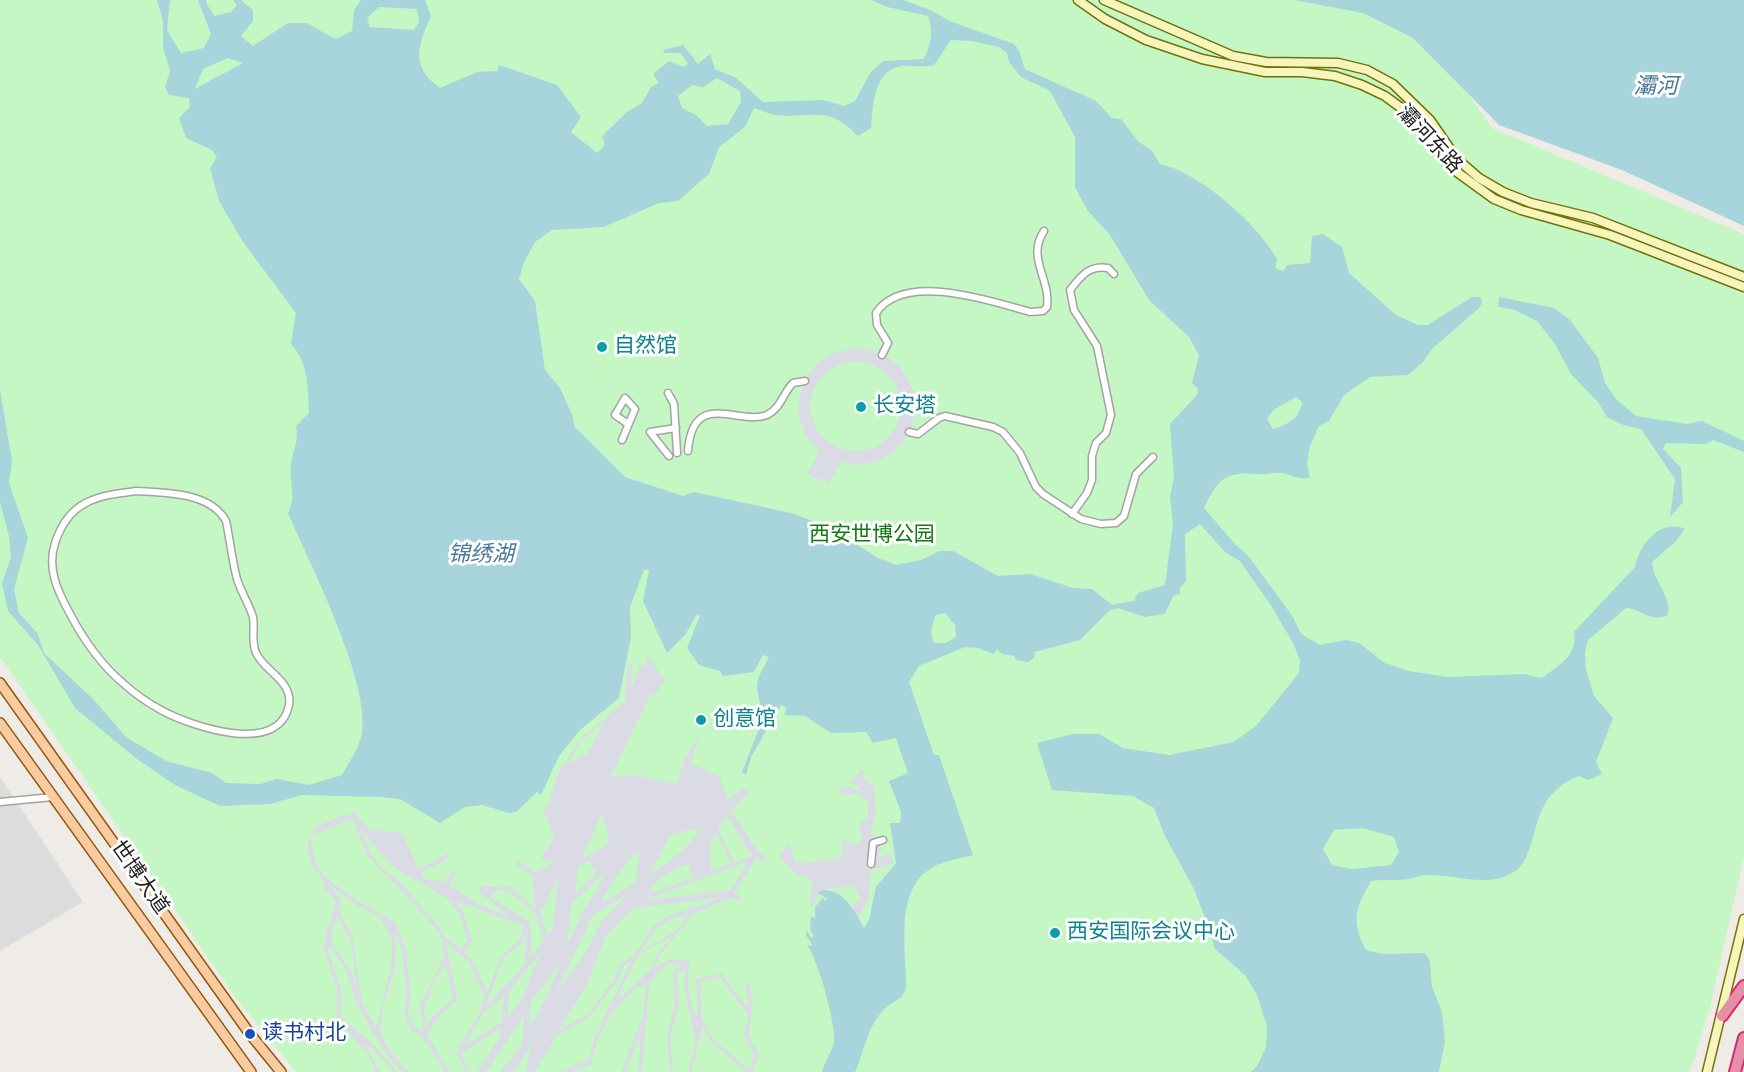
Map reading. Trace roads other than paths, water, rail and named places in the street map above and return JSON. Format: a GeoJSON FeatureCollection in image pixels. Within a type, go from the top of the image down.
{"type":"FeatureCollection","features":[{"type":"Feature","properties":{"kind":"highway"},"geometry":{"type":"LineString","coordinates":[[1722,1016],[1744,986]]}},
{"type":"Feature","properties":{"kind":"highway"},"geometry":{"type":"LineString","coordinates":[[1735,1072],[1744,1038]]}},
{"type":"Feature","properties":{"kind":"main road","name":"世博大道"},"geometry":{"type":"LineString","coordinates":[[0,683],[250,1034],[280,1072]]}},
{"type":"Feature","properties":{"kind":"main road","name":"世博大道"},"geometry":{"type":"LineString","coordinates":[[0,723],[251,1072]]}},
{"type":"Feature","properties":{"kind":"street","name":"灞河东路"},"geometry":{"type":"LineString","coordinates":[[1078,0],[1106,19],[1146,40],[1202,59],[1265,72],[1302,72],[1335,76],[1362,85],[1385,96],[1408,113],[1450,167],[1494,199],[1521,210],[1610,236],[1744,287]]}},
{"type":"Feature","properties":{"kind":"street","name":"灞河东路"},"geometry":{"type":"LineString","coordinates":[[1104,0],[1233,56],[1266,62],[1338,63],[1367,70],[1393,84],[1430,120],[1457,159],[1479,178],[1503,192],[1531,202],[1593,218],[1744,277]]}},
{"type":"Feature","properties":{"kind":"street"},"geometry":{"type":"LineString","coordinates":[[882,355],[888,343],[877,325],[876,313],[891,298],[945,291],[1030,312],[1043,311],[1047,307],[1047,291],[1037,264],[1036,253],[1038,240],[1044,231]]}},
{"type":"Feature","properties":{"kind":"street"},"geometry":{"type":"LineString","coordinates":[[1072,514],[1090,487],[1092,456],[1096,443],[1106,432],[1111,415],[1097,346],[1074,310],[1070,290],[1082,274],[1094,267],[1107,267],[1114,274]]}},
{"type":"Feature","properties":{"kind":"street"},"geometry":{"type":"LineString","coordinates":[[688,451],[692,428],[704,418],[728,412],[755,416],[769,414],[777,408],[793,383],[805,381]]}},
{"type":"Feature","properties":{"kind":"street"},"geometry":{"type":"LineString","coordinates":[[668,393],[674,404],[677,453]]}},
{"type":"Feature","properties":{"kind":"street"},"geometry":{"type":"LineString","coordinates":[[909,432],[918,434],[945,416],[993,427],[1012,441],[1043,494],[1072,514],[1101,524],[1116,523],[1127,509],[1137,474],[1153,457]]}},
{"type":"Feature","properties":{"kind":"street"},"geometry":{"type":"LineString","coordinates":[[622,440],[628,424]]}},
{"type":"Feature","properties":{"kind":"street"},"geometry":{"type":"LineString","coordinates":[[669,456],[650,432],[676,428]]}},
{"type":"Feature","properties":{"kind":"street"},"geometry":{"type":"LineString","coordinates":[[136,491],[184,496],[214,506],[221,512],[228,530],[240,588],[253,617],[256,652],[285,686],[289,696],[284,717],[269,730],[253,734],[231,734],[183,720],[141,697],[107,669],[71,617],[54,577],[52,553],[57,537],[64,522],[76,509],[88,500],[103,495],[136,491]]}},
{"type":"Feature","properties":{"kind":"street"},"geometry":{"type":"LineString","coordinates":[[0,802],[53,797]]}},
{"type":"Feature","properties":{"kind":"street"},"geometry":{"type":"LineString","coordinates":[[871,864],[873,843],[883,840]]}},
{"type":"Feature","properties":{"kind":"street"},"geometry":{"type":"LineString","coordinates":[[1707,1072],[1744,919]]}},
{"type":"Feature","properties":{"kind":"water","name":"锦绣湖"},"geometry":{"type":"Polygon","coordinates":[[[157,0],[170,0],[167,30],[181,53],[204,48],[211,34],[198,0],[207,0],[214,16],[231,12],[237,5],[233,0],[241,0],[253,10],[253,21],[241,36],[253,46],[288,23],[306,23],[336,39],[352,31],[354,10],[361,0],[425,0],[431,16],[419,55],[424,72],[430,80],[440,88],[477,72],[497,71],[499,65],[557,85],[581,117],[571,132],[597,153],[605,145],[602,136],[627,112],[642,103],[651,87],[659,83],[653,74],[669,61],[683,67],[688,64],[681,53],[664,53],[663,50],[683,45],[698,64],[710,54],[715,69],[736,78],[763,102],[823,100],[844,106],[855,101],[870,73],[883,61],[924,59],[931,38],[928,16],[887,7],[871,0],[903,0],[928,9],[952,22],[1014,44],[1019,50],[1025,69],[1096,101],[1112,118],[1121,119],[1138,141],[1152,151],[1160,164],[1176,169],[1210,189],[1242,216],[1268,245],[1277,259],[1275,268],[1283,271],[1287,265],[1310,263],[1312,236],[1323,234],[1342,247],[1349,273],[1396,315],[1418,325],[1428,325],[1472,297],[1481,297],[1482,303],[1478,309],[1433,348],[1422,363],[1408,375],[1370,377],[1344,395],[1329,421],[1319,426],[1310,446],[1307,463],[1310,478],[1279,473],[1247,473],[1230,476],[1214,490],[1204,508],[1250,558],[1293,617],[1301,634],[1320,645],[1347,640],[1359,643],[1385,663],[1409,671],[1448,677],[1524,674],[1542,678],[1566,660],[1573,648],[1574,632],[1635,567],[1641,551],[1652,536],[1667,527],[1685,529],[1676,541],[1652,562],[1655,576],[1667,601],[1668,615],[1651,617],[1626,608],[1588,640],[1585,653],[1586,669],[1594,696],[1613,718],[1596,762],[1602,774],[1588,780],[1579,776],[1561,786],[1549,798],[1541,812],[1528,853],[1522,865],[1512,873],[1492,880],[1426,875],[1403,880],[1371,881],[1361,899],[1357,923],[1366,950],[1382,954],[1425,953],[1430,961],[1432,987],[1442,1012],[1445,1042],[1439,1072],[1251,1072],[1257,1066],[1266,1047],[1267,1026],[1257,995],[1245,975],[1214,948],[1211,933],[1194,889],[1164,834],[1154,808],[1133,796],[1052,790],[1037,743],[1073,734],[1099,734],[1123,748],[1169,755],[1234,742],[1256,726],[1299,673],[1300,660],[1272,607],[1240,561],[1226,553],[1200,524],[1185,534],[1186,581],[1180,588],[1180,594],[1173,596],[1165,614],[1145,617],[1118,608],[1110,610],[1080,640],[1035,652],[1034,658],[1028,662],[1016,660],[1014,656],[1002,654],[997,649],[994,654],[979,648],[965,647],[919,666],[909,682],[934,755],[939,755],[973,855],[937,865],[923,875],[913,887],[905,919],[906,988],[902,997],[891,1004],[875,1020],[855,1072],[822,1072],[833,1046],[834,1033],[821,977],[807,945],[813,946],[806,935],[807,930],[811,938],[814,936],[810,930],[811,916],[815,919],[815,907],[823,898],[824,901],[828,899],[818,893],[822,890],[837,893],[843,897],[853,908],[864,928],[869,920],[876,887],[896,863],[890,823],[900,823],[901,812],[889,781],[908,773],[896,738],[873,743],[866,732],[831,733],[805,716],[784,715],[787,708],[781,705],[751,757],[746,775],[742,772],[763,719],[757,688],[758,678],[769,657],[763,655],[754,672],[723,676],[720,671],[699,665],[687,648],[700,616],[697,614],[685,635],[667,653],[643,601],[649,570],[644,570],[630,607],[631,637],[619,698],[580,730],[559,756],[541,795],[537,792],[516,812],[509,813],[482,805],[465,807],[440,823],[400,799],[302,795],[270,804],[220,806],[175,785],[137,759],[75,708],[38,645],[8,611],[2,583],[11,557],[9,536],[0,502],[0,390],[12,461],[9,483],[28,538],[14,589],[19,613],[38,634],[44,653],[94,700],[126,737],[166,761],[212,773],[226,783],[260,784],[277,779],[309,785],[342,775],[361,738],[362,716],[358,688],[349,658],[324,593],[288,513],[292,501],[291,465],[296,442],[296,426],[309,413],[308,386],[304,368],[297,351],[291,344],[296,313],[243,242],[219,201],[210,168],[217,157],[212,150],[186,138],[179,118],[190,107],[189,98],[169,95],[165,87],[170,71],[163,48],[163,21],[157,0]],[[379,7],[367,18],[370,27],[414,30],[419,22],[417,9],[379,7]],[[951,40],[934,65],[901,66],[885,75],[876,91],[871,128],[858,136],[847,126],[828,116],[776,115],[754,108],[745,127],[719,147],[709,174],[678,201],[659,203],[604,227],[552,230],[535,242],[524,262],[519,279],[535,301],[545,370],[560,388],[573,417],[574,426],[625,477],[683,496],[694,492],[791,513],[829,527],[878,558],[896,565],[921,560],[940,551],[953,551],[998,576],[1030,574],[1073,588],[1092,589],[1112,605],[1134,601],[1138,593],[1165,585],[1173,524],[1170,497],[1174,477],[1170,424],[1197,395],[1198,389],[1192,383],[1199,355],[1189,337],[1149,300],[1110,235],[1088,211],[1075,187],[1075,137],[1050,91],[1021,77],[1009,62],[1007,53],[999,47],[972,41],[951,40]],[[228,58],[203,69],[195,89],[243,63],[228,58]],[[717,78],[703,87],[692,85],[678,96],[682,108],[696,115],[707,126],[728,124],[741,102],[740,91],[717,78]],[[1296,397],[1273,410],[1267,419],[1273,429],[1284,425],[1296,417],[1302,402],[1296,397]],[[945,613],[936,615],[932,626],[934,643],[946,643],[956,637],[955,625],[945,613]],[[1363,828],[1334,830],[1323,849],[1332,865],[1352,869],[1391,865],[1399,852],[1394,837],[1363,828]]]}},
{"type":"Feature","properties":{"kind":"water","name":"灞河"},"geometry":{"type":"Polygon","coordinates":[[[1294,0],[1744,0],[1744,226],[1622,170],[1499,125],[1413,38],[1363,13],[1294,0]]]}},
{"type":"Feature","properties":{"kind":"water"},"geometry":{"type":"Polygon","coordinates":[[[1499,297],[1554,308],[1570,320],[1598,358],[1605,383],[1616,399],[1636,416],[1687,424],[1702,421],[1744,441],[1744,452],[1713,440],[1706,444],[1666,443],[1663,449],[1681,468],[1683,502],[1670,517],[1675,479],[1641,429],[1623,425],[1607,417],[1598,402],[1571,374],[1555,344],[1537,321],[1515,310],[1498,307],[1499,297]]]}},
{"type":"Feature","properties":{"kind":"place","name":"自然馆"},"geometry":{"type":"Point","coordinates":[602,347]}},
{"type":"Feature","properties":{"kind":"place","name":"长安塔"},"geometry":{"type":"Point","coordinates":[861,407]}},
{"type":"Feature","properties":{"kind":"place","name":"创意馆"},"geometry":{"type":"Point","coordinates":[701,720]}},
{"type":"Feature","properties":{"kind":"place","name":"西安国际会议中心"},"geometry":{"type":"Point","coordinates":[1055,933]}},
{"type":"Feature","properties":{"kind":"place","name":"读书村北"},"geometry":{"type":"Point","coordinates":[250,1034]}},
{"type":"Feature","properties":{"kind":"park label","name":"西安世博公园"},"geometry":{"type":"Point","coordinates":[872,536]}}]}
